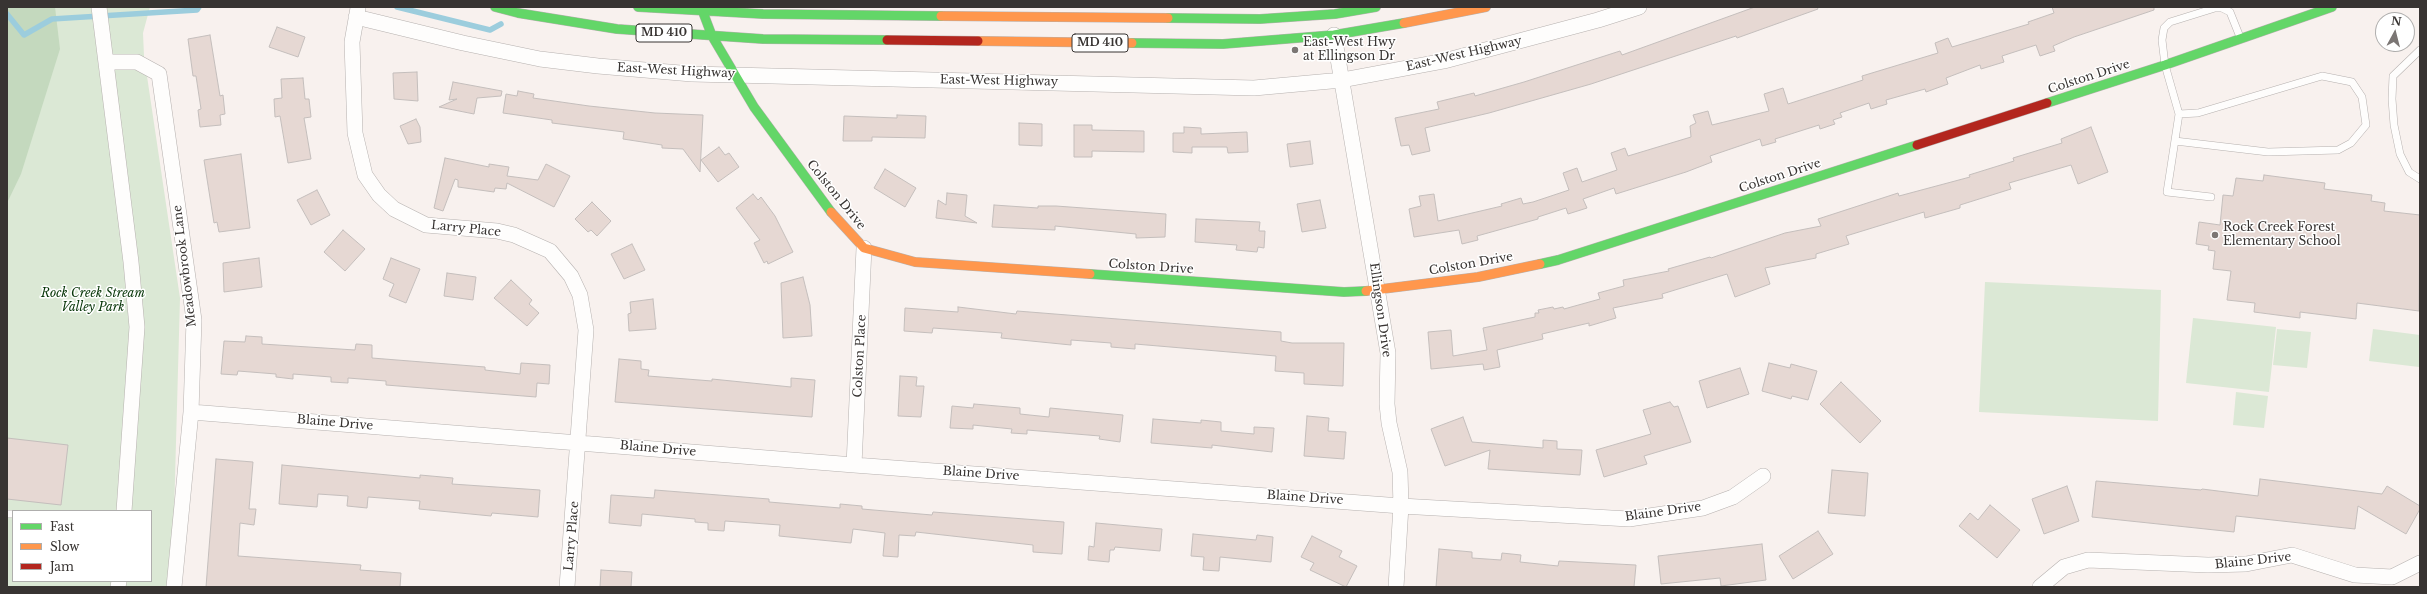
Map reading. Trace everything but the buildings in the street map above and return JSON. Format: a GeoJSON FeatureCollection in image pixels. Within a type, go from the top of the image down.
{"type":"FeatureCollection","features":[{"type":"Feature","properties":{"kind":"street"},"geometry":{"type":"LineString","coordinates":[[99,7],[131,262],[136,327],[124,510]]}},
{"type":"Feature","properties":{"kind":"street","name":"MD 410"},"geometry":{"type":"LineString","coordinates":[[495,7],[518,13],[617,29],[712,36],[763,38],[1223,44],[1334,35],[1429,20],[1486,7]]}},
{"type":"Feature","properties":{"kind":"street","name":"MD 410"},"geometry":{"type":"LineString","coordinates":[[638,7],[702,9],[1336,14],[1376,7]]}},
{"type":"Feature","properties":{"kind":"street","name":"East-West Highway"},"geometry":{"type":"LineString","coordinates":[[357,12],[463,43],[540,58],[606,67],[733,75],[1254,88],[1342,80],[1444,61],[1598,20],[1639,7]]}},
{"type":"Feature","properties":{"kind":"street","name":"Colston Drive"},"geometry":{"type":"LineString","coordinates":[[702,9],[712,36],[733,75],[831,212],[864,248],[915,262],[1344,292],[1378,291],[1478,277],[1558,260],[2165,65],[2241,40],[2332,7]]}},
{"type":"Feature","properties":{"kind":"street","name":"Larry Place"},"geometry":{"type":"LineString","coordinates":[[357,12],[352,49],[355,133],[365,174],[379,195],[394,209],[426,225],[497,231],[514,235],[550,251],[571,276],[580,294],[586,330],[579,443],[567,587]]}},
{"type":"Feature","properties":{"kind":"street","name":"Ellingson Drive"},"geometry":{"type":"LineString","coordinates":[[1334,35],[1388,353],[1389,423],[1400,472],[1401,506],[1396,587]]}},
{"type":"Feature","properties":{"kind":"street","name":"Meadowbrook Lane"},"geometry":{"type":"LineString","coordinates":[[106,62],[137,62],[159,74],[194,320],[191,412],[174,587]]}},
{"type":"Feature","properties":{"kind":"street","name":"Colston Place"},"geometry":{"type":"LineString","coordinates":[[854,465],[864,248]]}},
{"type":"Feature","properties":{"kind":"street","name":"Blaine Drive"},"geometry":{"type":"LineString","coordinates":[[191,412],[854,465],[1401,506],[1629,519],[1703,508],[1733,497],[1763,476]]}},
{"type":"Feature","properties":{"kind":"street","name":"Blaine Drive"},"geometry":{"type":"LineString","coordinates":[[2040,587],[2064,567],[2088,560],[2208,565],[2246,564],[2292,555],[2356,575],[2392,577],[2420,563]]}},
{"type":"Feature","properties":{"kind":"lane"},"geometry":{"type":"LineString","coordinates":[[2212,197],[2167,192],[2179,114],[2165,65],[2162,40],[2164,28],[2170,22],[2215,8],[2222,8],[2230,12],[2241,40]]}},
{"type":"Feature","properties":{"kind":"lane"},"geometry":{"type":"LineString","coordinates":[[2420,50],[2393,76],[2392,99],[2394,125],[2400,154],[2409,172],[2420,179]]}},
{"type":"Feature","properties":{"kind":"lane"},"geometry":{"type":"LineString","coordinates":[[2175,141],[2268,152],[2338,150],[2351,143],[2366,125],[2362,97],[2352,82],[2322,76],[2198,113],[2179,114]]}},
{"type":"Feature","properties":{"kind":"green space","name":"Rock Creek Stream Valley Park"},"geometry":{"type":"Polygon","coordinates":[[[7,7],[150,7],[143,33],[144,56],[180,298],[172,587],[7,587],[7,7]]]}},
{"type":"Feature","properties":{"kind":"green space"},"geometry":{"type":"Polygon","coordinates":[[[7,7],[55,7],[60,49],[21,174],[7,203],[7,7]]]}},
{"type":"Feature","properties":{"kind":"green space"},"geometry":{"type":"Polygon","coordinates":[[[1985,282],[2161,290],[2158,421],[1979,412],[1985,282]]]}},
{"type":"Feature","properties":{"kind":"green space"},"geometry":{"type":"Polygon","coordinates":[[[2193,318],[2276,327],[2269,392],[2186,383],[2193,318]]]}},
{"type":"Feature","properties":{"kind":"green space"},"geometry":{"type":"Polygon","coordinates":[[[2277,329],[2311,332],[2307,368],[2273,365],[2277,329]]]}},
{"type":"Feature","properties":{"kind":"green space"},"geometry":{"type":"Polygon","coordinates":[[[2373,329],[2420,335],[2419,367],[2369,361],[2373,329]]]}},
{"type":"Feature","properties":{"kind":"green space"},"geometry":{"type":"Polygon","coordinates":[[[2236,392],[2268,396],[2264,428],[2233,425],[2236,392]]]}},
{"type":"Feature","properties":{"kind":"waterway"},"geometry":{"type":"LineString","coordinates":[[7,14],[24,35],[52,19],[197,10],[199,7]]}},
{"type":"Feature","properties":{"kind":"waterway"},"geometry":{"type":"LineString","coordinates":[[397,7],[490,30],[501,24]]}},
{"type":"Feature","properties":{"kind":"traffic: fast"},"geometry":{"type":"LineString","coordinates":[[495,7],[518,13],[617,29],[763,39],[887,40]]}},
{"type":"Feature","properties":{"kind":"traffic: fast"},"geometry":{"type":"LineString","coordinates":[[638,7],[763,14],[941,16]]}},
{"type":"Feature","properties":{"kind":"traffic: fast"},"geometry":{"type":"LineString","coordinates":[[701,7],[712,36],[754,107],[831,212]]}},
{"type":"Feature","properties":{"kind":"traffic: fast"},"geometry":{"type":"LineString","coordinates":[[1168,18],[1260,19],[1335,14],[1376,7]]}},
{"type":"Feature","properties":{"kind":"traffic: fast"},"geometry":{"type":"LineString","coordinates":[[2047,103],[2165,65],[2332,7]]}},
{"type":"Feature","properties":{"kind":"traffic: fast"},"geometry":{"type":"LineString","coordinates":[[1132,43],[1223,44],[1334,35],[1404,23]]}},
{"type":"Feature","properties":{"kind":"traffic: fast"},"geometry":{"type":"LineString","coordinates":[[1540,264],[1558,260],[1917,145]]}},
{"type":"Feature","properties":{"kind":"traffic: fast"},"geometry":{"type":"LineString","coordinates":[[1090,274],[1344,292],[1366,291]]}},
{"type":"Feature","properties":{"kind":"traffic: slow"},"geometry":{"type":"LineString","coordinates":[[1404,23],[1486,7]]}},
{"type":"Feature","properties":{"kind":"traffic: slow"},"geometry":{"type":"LineString","coordinates":[[941,16],[1168,18]]}},
{"type":"Feature","properties":{"kind":"traffic: slow"},"geometry":{"type":"LineString","coordinates":[[978,41],[1132,43]]}},
{"type":"Feature","properties":{"kind":"traffic: slow"},"geometry":{"type":"LineString","coordinates":[[831,212],[864,248],[915,262],[1090,274]]}},
{"type":"Feature","properties":{"kind":"traffic: slow"},"geometry":{"type":"LineString","coordinates":[[1366,291],[1478,277],[1540,264]]}},
{"type":"Feature","properties":{"kind":"traffic: jam"},"geometry":{"type":"LineString","coordinates":[[887,40],[978,41]]}},
{"type":"Feature","properties":{"kind":"traffic: jam"},"geometry":{"type":"LineString","coordinates":[[1917,145],[2047,103]]}},
{"type":"Feature","properties":{"kind":"place","name":"East-West Hwy at Ellingson Dr"},"geometry":{"type":"Point","coordinates":[1295,50]}},
{"type":"Feature","properties":{"kind":"place","name":"Rock Creek Forest Elementary School"},"geometry":{"type":"Point","coordinates":[2215,235]}}]}
